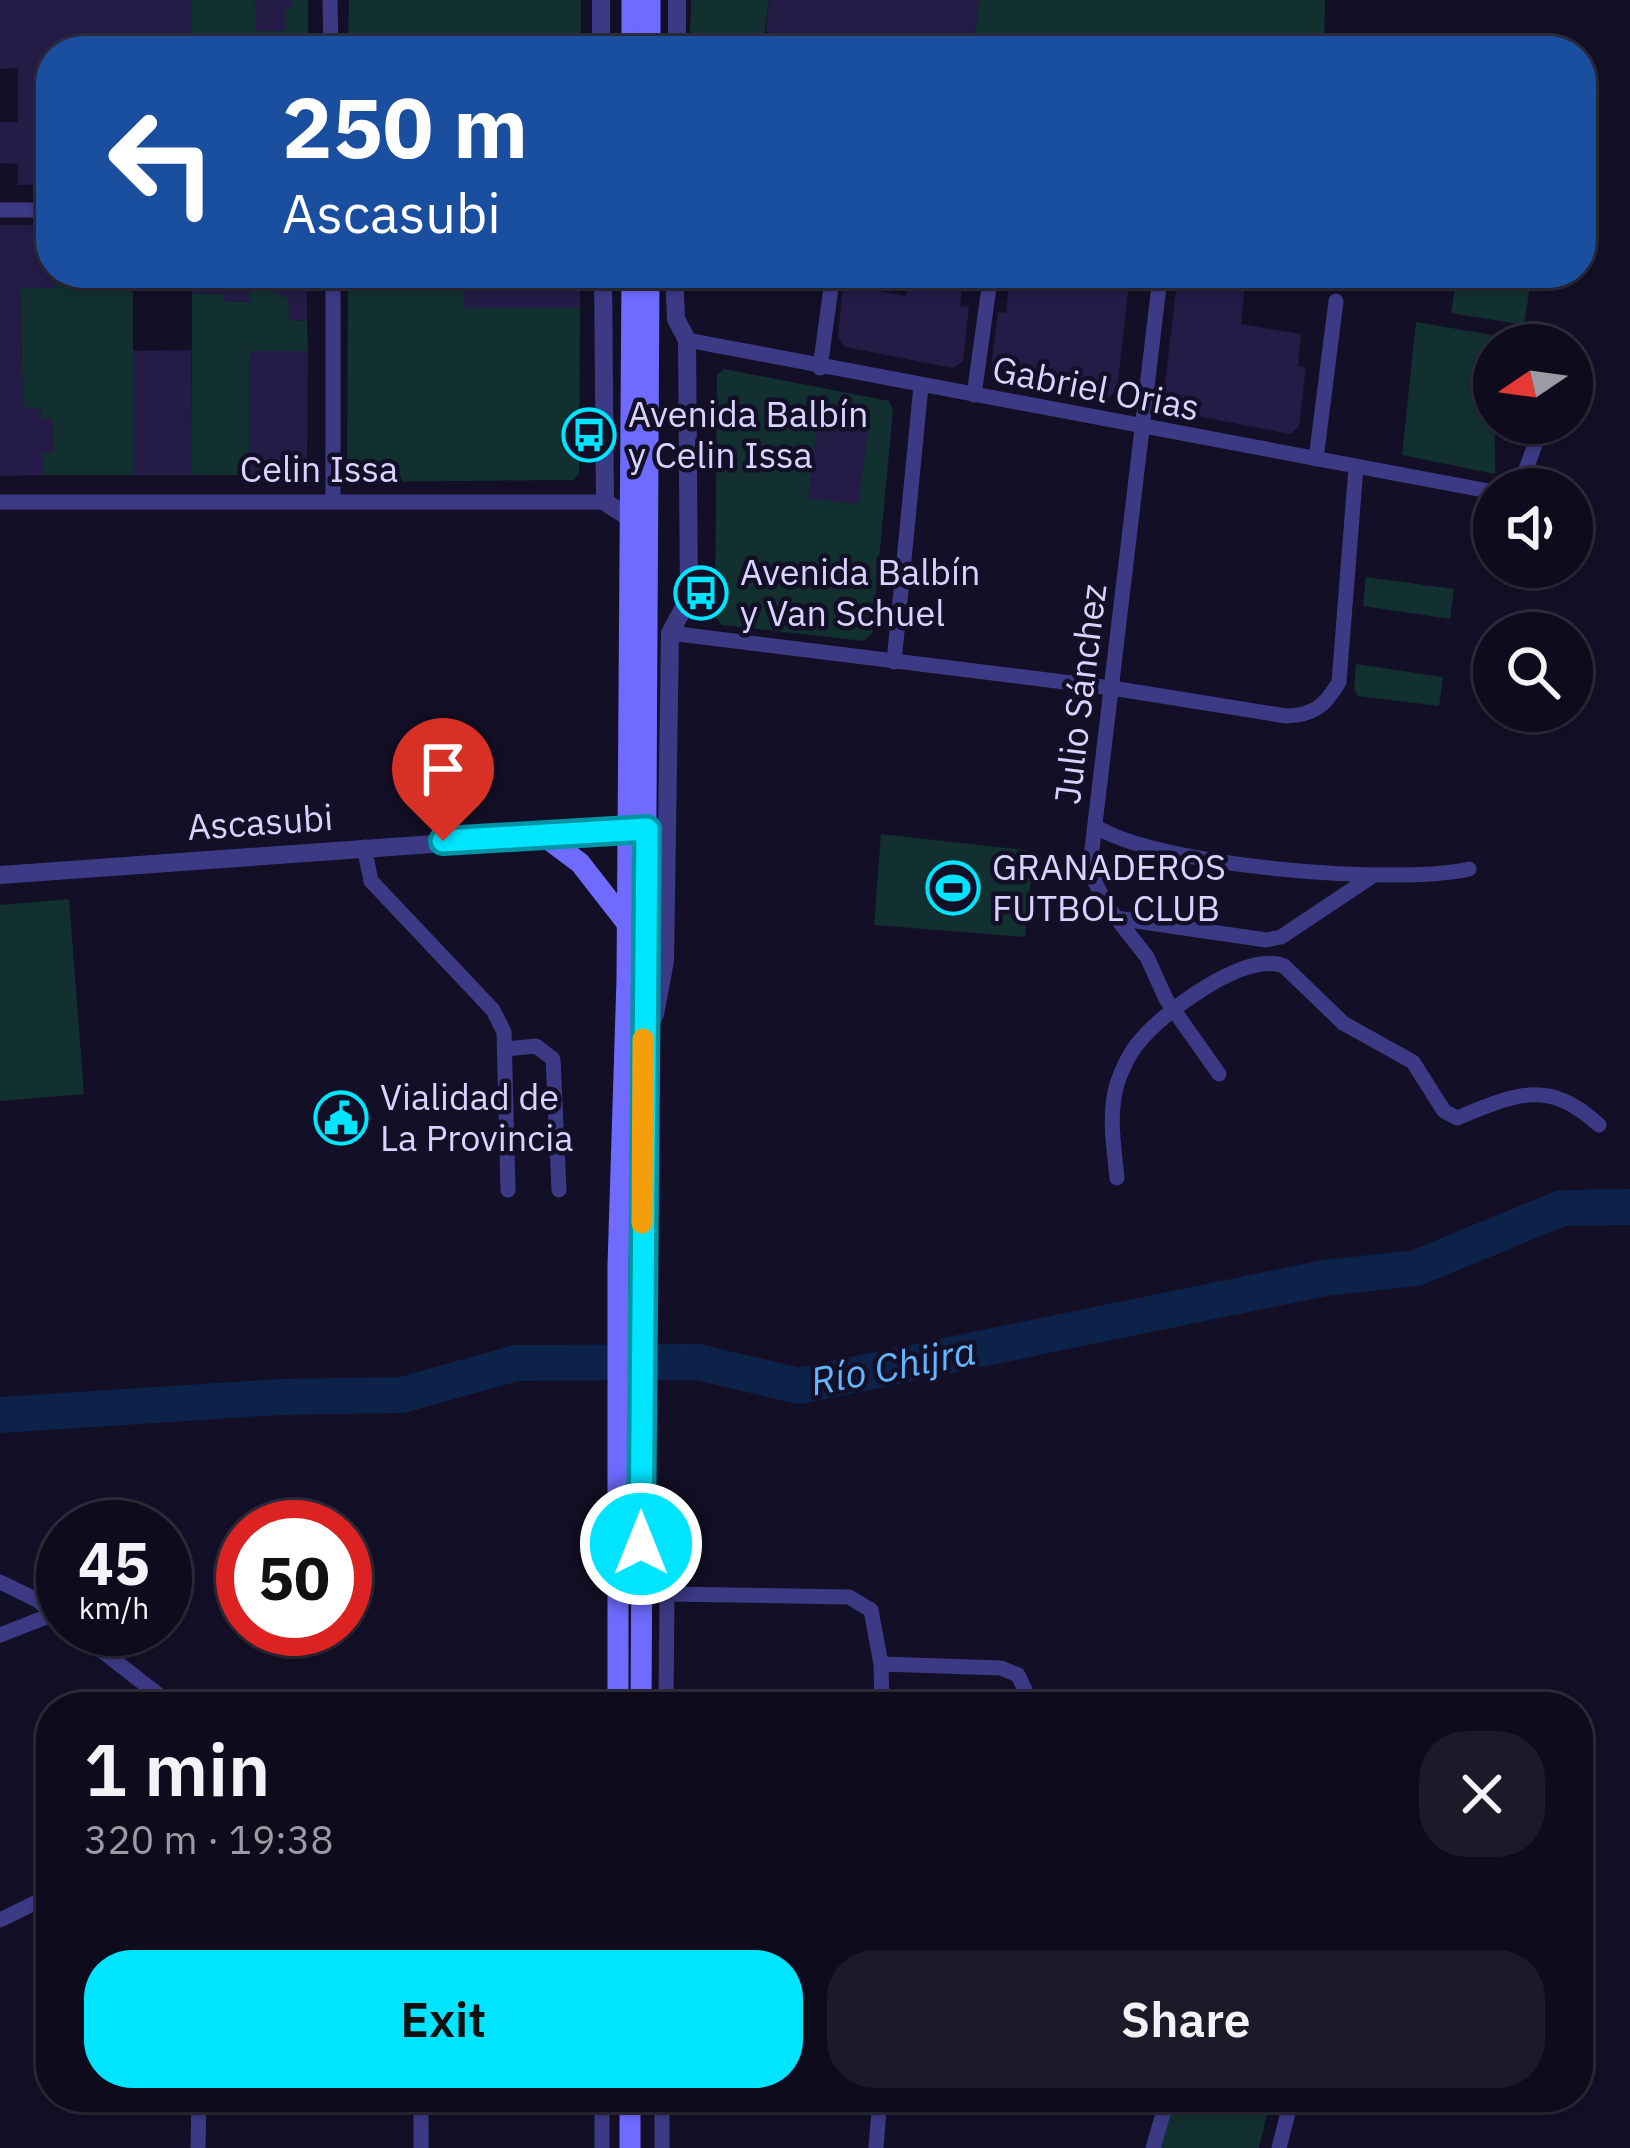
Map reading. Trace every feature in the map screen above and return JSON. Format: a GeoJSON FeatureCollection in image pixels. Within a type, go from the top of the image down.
{"type":"FeatureCollection","features":[{"type":"Feature","properties":{"kind":"main road"},"geometry":{"type":"LineString","coordinates":[[632,0],[632,36]]}},
{"type":"Feature","properties":{"kind":"main road"},"geometry":{"type":"LineString","coordinates":[[650,0],[650,36]]}},
{"type":"Feature","properties":{"kind":"main road"},"geometry":{"type":"LineString","coordinates":[[632,288],[632,520],[648,828],[627,923],[630,1590],[639,1692]]}},
{"type":"Feature","properties":{"kind":"main road"},"geometry":{"type":"LineString","coordinates":[[630,1264],[644,1037],[649,288]]}},
{"type":"Feature","properties":{"kind":"main road"},"geometry":{"type":"LineString","coordinates":[[540,832],[580,863],[627,923]]}},
{"type":"Feature","properties":{"kind":"main road"},"geometry":{"type":"LineString","coordinates":[[620,1692],[630,1590]]}},
{"type":"Feature","properties":{"kind":"main road"},"geometry":{"type":"LineString","coordinates":[[630,2112],[630,2148]]}},
{"type":"Feature","properties":{"kind":"street"},"geometry":{"type":"LineString","coordinates":[[330,0],[331,36]]}},
{"type":"Feature","properties":{"kind":"street"},"geometry":{"type":"LineString","coordinates":[[601,0],[601,36]]}},
{"type":"Feature","properties":{"kind":"street"},"geometry":{"type":"LineString","coordinates":[[676,0],[676,36]]}},
{"type":"Feature","properties":{"kind":"street"},"geometry":{"type":"LineString","coordinates":[[0,210],[36,210]]}},
{"type":"Feature","properties":{"kind":"street"},"geometry":{"type":"LineString","coordinates":[[333,288],[333,502]]}},
{"type":"Feature","properties":{"kind":"street"},"geometry":{"type":"LineString","coordinates":[[603,288],[605,502],[632,520]]}},
{"type":"Feature","properties":{"kind":"street"},"geometry":{"type":"LineString","coordinates":[[648,828],[670,633],[688,598],[687,340],[676,320],[675,288]]}},
{"type":"Feature","properties":{"kind":"street"},"geometry":{"type":"LineString","coordinates":[[820,368],[831,288]]}},
{"type":"Feature","properties":{"kind":"street"},"geometry":{"type":"LineString","coordinates":[[974,395],[989,288]]}},
{"type":"Feature","properties":{"kind":"street","name":"Julio Sánchez"},"geometry":{"type":"LineString","coordinates":[[1159,288],[1095,826],[1095,882],[1116,918],[1148,957],[1174,1012],[1219,1074]]}},
{"type":"Feature","properties":{"kind":"street"},"geometry":{"type":"LineString","coordinates":[[1316,460],[1336,302]]}},
{"type":"Feature","properties":{"kind":"street","name":"Gabriel Orias"},"geometry":{"type":"LineString","coordinates":[[687,340],[1473,488]]}},
{"type":"Feature","properties":{"kind":"street"},"geometry":{"type":"LineString","coordinates":[[894,662],[921,386]]}},
{"type":"Feature","properties":{"kind":"street"},"geometry":{"type":"LineString","coordinates":[[670,633],[1112,688],[1286,716],[1309,715],[1326,704],[1339,682],[1356,467]]}},
{"type":"Feature","properties":{"kind":"street","name":"Celin Issa"},"geometry":{"type":"LineString","coordinates":[[0,502],[605,502]]}},
{"type":"Feature","properties":{"kind":"street"},"geometry":{"type":"LineString","coordinates":[[1095,826],[1116,840],[1156,852],[1371,877],[1442,875],[1469,869]]}},
{"type":"Feature","properties":{"kind":"street","name":"Ascasubi"},"geometry":{"type":"LineString","coordinates":[[0,875],[540,832],[648,828]]}},
{"type":"Feature","properties":{"kind":"street"},"geometry":{"type":"LineString","coordinates":[[364,847],[370,880],[493,1010],[504,1031],[508,1190]]}},
{"type":"Feature","properties":{"kind":"street"},"geometry":{"type":"LineString","coordinates":[[1116,918],[1266,940],[1281,937],[1371,877]]}},
{"type":"Feature","properties":{"kind":"street"},"geometry":{"type":"LineString","coordinates":[[1266,940],[1274,962]]}},
{"type":"Feature","properties":{"kind":"street"},"geometry":{"type":"LineString","coordinates":[[1117,1178],[1112,1107],[1119,1078],[1138,1042],[1198,991],[1250,965],[1274,962],[1284,966],[1343,1024],[1413,1062],[1444,1111],[1457,1118],[1539,1092],[1574,1102],[1599,1125]]}},
{"type":"Feature","properties":{"kind":"street"},"geometry":{"type":"LineString","coordinates":[[505,1048],[536,1046],[553,1059],[559,1190]]}},
{"type":"Feature","properties":{"kind":"street"},"geometry":{"type":"LineString","coordinates":[[0,1582],[36,1604]]}},
{"type":"Feature","properties":{"kind":"street"},"geometry":{"type":"LineString","coordinates":[[666,1692],[667,1594],[849,1597],[872,1610],[882,1692]]}},
{"type":"Feature","properties":{"kind":"street"},"geometry":{"type":"LineString","coordinates":[[0,1635],[36,1625]]}},
{"type":"Feature","properties":{"kind":"street"},"geometry":{"type":"LineString","coordinates":[[109,1656],[155,1692]]}},
{"type":"Feature","properties":{"kind":"street"},"geometry":{"type":"LineString","coordinates":[[881,1664],[1001,1667],[1018,1676],[1026,1692]]}},
{"type":"Feature","properties":{"kind":"street"},"geometry":{"type":"LineString","coordinates":[[0,1920],[36,1902]]}},
{"type":"Feature","properties":{"kind":"street"},"geometry":{"type":"LineString","coordinates":[[198,2148],[199,2112]]}},
{"type":"Feature","properties":{"kind":"street"},"geometry":{"type":"LineString","coordinates":[[421,2148],[422,2112]]}},
{"type":"Feature","properties":{"kind":"street"},"geometry":{"type":"LineString","coordinates":[[602,2112],[602,2148]]}},
{"type":"Feature","properties":{"kind":"street"},"geometry":{"type":"LineString","coordinates":[[662,2112],[662,2148]]}},
{"type":"Feature","properties":{"kind":"street"},"geometry":{"type":"LineString","coordinates":[[876,2148],[879,2112]]}},
{"type":"Feature","properties":{"kind":"street"},"geometry":{"type":"LineString","coordinates":[[1153,2148],[1164,2112]]}},
{"type":"Feature","properties":{"kind":"street"},"geometry":{"type":"LineString","coordinates":[[1279,2148],[1288,2112]]}},
{"type":"Feature","properties":{"kind":"green space"},"geometry":{"type":"Polygon","coordinates":[[[192,0],[308,0],[308,36],[192,36],[192,0]]]}},
{"type":"Feature","properties":{"kind":"green space"},"geometry":{"type":"Polygon","coordinates":[[[349,0],[581,0],[581,36],[348,36],[349,0]]]}},
{"type":"Feature","properties":{"kind":"green space"},"geometry":{"type":"Polygon","coordinates":[[[691,0],[769,0],[764,36],[690,36],[691,0]]]}},
{"type":"Feature","properties":{"kind":"green space"},"geometry":{"type":"Polygon","coordinates":[[[970,0],[1325,0],[1324,36],[975,36],[979,2],[970,0]]]}},
{"type":"Feature","properties":{"kind":"green space"},"geometry":{"type":"Polygon","coordinates":[[[20,288],[133,288],[133,475],[43,475],[43,453],[53,452],[52,418],[41,418],[40,408],[23,408],[20,288]]]}},
{"type":"Feature","properties":{"kind":"green space"},"geometry":{"type":"Polygon","coordinates":[[[250,288],[270,288],[288,298],[290,320],[307,321],[308,351],[250,351],[249,475],[191,475],[192,293],[223,294],[224,301],[249,302],[250,288]]]}},
{"type":"Feature","properties":{"kind":"green space"},"geometry":{"type":"Polygon","coordinates":[[[348,288],[464,288],[464,308],[580,308],[579,474],[574,480],[355,482],[347,473],[348,288]]]}},
{"type":"Feature","properties":{"kind":"green space"},"geometry":{"type":"Polygon","coordinates":[[[1455,288],[1530,288],[1524,324],[1451,313],[1455,288]]]}},
{"type":"Feature","properties":{"kind":"green space"},"geometry":{"type":"Polygon","coordinates":[[[1416,322],[1473,332],[1473,444],[1495,444],[1495,468],[1473,470],[1402,455],[1416,322]]]}},
{"type":"Feature","properties":{"kind":"green space"},"geometry":{"type":"Polygon","coordinates":[[[724,369],[889,401],[893,410],[872,634],[863,641],[722,625],[715,617],[717,375],[724,369]]]}},
{"type":"Feature","properties":{"kind":"green space"},"geometry":{"type":"Polygon","coordinates":[[[1366,577],[1454,589],[1450,619],[1363,606],[1366,577]]]}},
{"type":"Feature","properties":{"kind":"green space"},"geometry":{"type":"Polygon","coordinates":[[[1356,664],[1443,677],[1439,706],[1358,696],[1356,664]]]}},
{"type":"Feature","properties":{"kind":"green space","name":"GRANADEROS FUTBOL CLUB"},"geometry":{"type":"Polygon","coordinates":[[[881,834],[1034,851],[1025,937],[874,925],[881,834]]]}},
{"type":"Feature","properties":{"kind":"green space"},"geometry":{"type":"Polygon","coordinates":[[[69,899],[84,1094],[0,1101],[0,905],[69,899]]]}},
{"type":"Feature","properties":{"kind":"green space"},"geometry":{"type":"Polygon","coordinates":[[[1160,2112],[1267,2112],[1259,2148],[1151,2148],[1160,2112]]]}},
{"type":"Feature","properties":{"kind":"building"},"geometry":{"type":"Polygon","coordinates":[[[0,0],[192,0],[192,36],[36,36],[36,185],[18,185],[18,164],[0,163],[0,122],[18,122],[18,68],[0,69],[0,0]]]}},
{"type":"Feature","properties":{"kind":"building"},"geometry":{"type":"Polygon","coordinates":[[[255,0],[292,0],[292,8],[285,8],[285,31],[256,31],[255,0]]]}},
{"type":"Feature","properties":{"kind":"building"},"geometry":{"type":"Polygon","coordinates":[[[769,0],[979,1],[975,36],[766,32],[769,0]]]}},
{"type":"Feature","properties":{"kind":"building"},"geometry":{"type":"Polygon","coordinates":[[[0,225],[36,225],[36,288],[20,288],[23,408],[40,408],[41,418],[52,418],[53,453],[43,453],[43,475],[0,476],[0,225]]]}},
{"type":"Feature","properties":{"kind":"building"},"geometry":{"type":"Polygon","coordinates":[[[192,288],[250,288],[250,302],[223,301],[223,294],[192,293],[192,288]]]}},
{"type":"Feature","properties":{"kind":"building"},"geometry":{"type":"Polygon","coordinates":[[[307,288],[307,321],[290,320],[288,298],[270,291],[307,288]]]}},
{"type":"Feature","properties":{"kind":"building"},"geometry":{"type":"Polygon","coordinates":[[[464,288],[580,288],[580,308],[464,308],[464,288]]]}},
{"type":"Feature","properties":{"kind":"building"},"geometry":{"type":"Polygon","coordinates":[[[843,288],[906,296],[907,288],[962,288],[960,306],[969,307],[963,361],[953,368],[845,347],[838,337],[843,288]]]}},
{"type":"Feature","properties":{"kind":"building"},"geometry":{"type":"Polygon","coordinates":[[[1008,288],[1128,288],[1117,391],[1107,398],[999,377],[991,367],[998,312],[1006,313],[1008,288]]]}},
{"type":"Feature","properties":{"kind":"building"},"geometry":{"type":"Polygon","coordinates":[[[1176,288],[1244,291],[1241,324],[1301,334],[1298,366],[1306,367],[1299,427],[1290,434],[1170,411],[1163,401],[1176,288]]]}},
{"type":"Feature","properties":{"kind":"building"},"geometry":{"type":"Polygon","coordinates":[[[191,350],[191,475],[133,475],[133,351],[191,350]]]}},
{"type":"Feature","properties":{"kind":"building"},"geometry":{"type":"Polygon","coordinates":[[[250,351],[308,351],[307,467],[299,475],[249,475],[250,351]]]}},
{"type":"Feature","properties":{"kind":"building"},"geometry":{"type":"Polygon","coordinates":[[[817,426],[868,432],[858,504],[808,498],[817,426]]]}},
{"type":"Feature","properties":{"kind":"waterway","name":"Río Chijra"},"geometry":{"type":"LineString","coordinates":[[0,1415],[280,1397],[402,1395],[516,1363],[698,1362],[799,1386],[1325,1278],[1416,1268],[1562,1208],[1630,1207]]}},
{"type":"Feature","properties":{"kind":"slow traffic"},"geometry":{"type":"LineString","coordinates":[[642,1223],[643,1039]]}},
{"type":"Feature","properties":{"kind":"place","name":"Avenida Balbín y Celin Issa"},"geometry":{"type":"Point","coordinates":[589,435]}},
{"type":"Feature","properties":{"kind":"place","name":"Avenida Balbín y Van Schuel"},"geometry":{"type":"Point","coordinates":[701,593]}},
{"type":"Feature","properties":{"kind":"place","name":"GRANADEROS FUTBOL CLUB"},"geometry":{"type":"Point","coordinates":[953,888]}},
{"type":"Feature","properties":{"kind":"place","name":"Vialidad de La Provincia"},"geometry":{"type":"Point","coordinates":[341,1118]}},
{"type":"Feature","properties":{"kind":"route"},"geometry":{"type":"LineString","coordinates":[[443,841],[647,829],[641,1544]]}}]}
